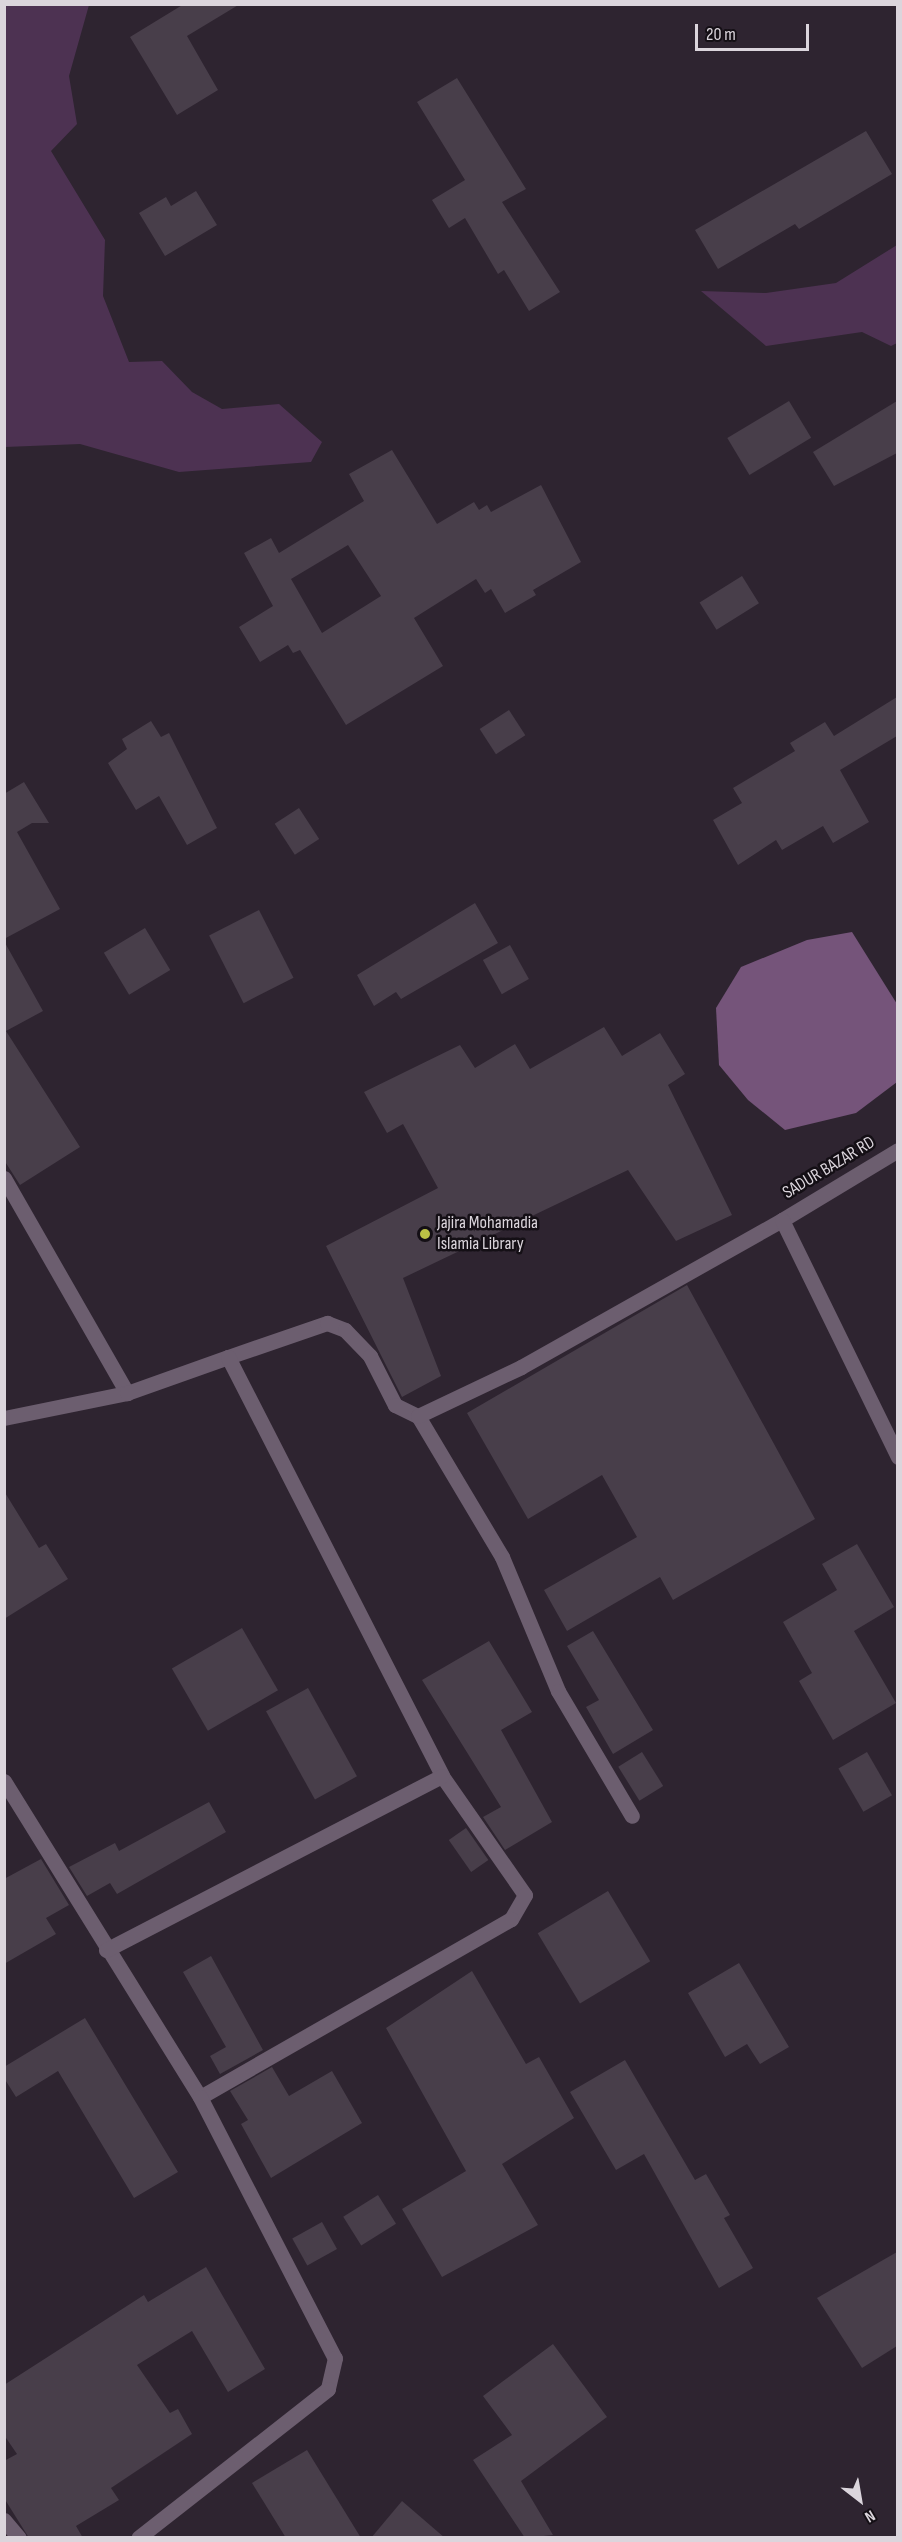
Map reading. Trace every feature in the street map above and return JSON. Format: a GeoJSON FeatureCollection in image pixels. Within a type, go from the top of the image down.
{"type":"FeatureCollection","features":[{"type":"Feature","properties":{"kind":"street","name":"SADUR BAZAR RD"},"geometry":{"type":"LineString","coordinates":[[418,1416],[521,1367],[782,1220],[897,1150]]}},
{"type":"Feature","properties":{"kind":"street"},"geometry":{"type":"LineString","coordinates":[[4,1178],[127,1393]]}},
{"type":"Feature","properties":{"kind":"street"},"geometry":{"type":"LineString","coordinates":[[782,1220],[897,1457]]}},
{"type":"Feature","properties":{"kind":"street"},"geometry":{"type":"LineString","coordinates":[[4,1418],[127,1393],[327,1323],[345,1330],[370,1356],[395,1405],[418,1416],[502,1557],[558,1691],[632,1816]]}},
{"type":"Feature","properties":{"kind":"street"},"geometry":{"type":"LineString","coordinates":[[200,2097],[511,1919],[525,1895],[442,1776],[228,1357]]}},
{"type":"Feature","properties":{"kind":"street"},"geometry":{"type":"LineString","coordinates":[[106,1950],[442,1776]]}},
{"type":"Feature","properties":{"kind":"street"},"geometry":{"type":"LineString","coordinates":[[4,1781],[106,1950],[200,2097],[335,2358],[328,2389],[138,2538]]}},
{"type":"Feature","properties":{"kind":"street"},"geometry":{"type":"LineString","coordinates":[[4,2520],[19,2538]]}},
{"type":"Feature","properties":{"kind":"shaded area"},"geometry":{"type":"Polygon","coordinates":[[[4,5],[89,5],[69,76],[77,124],[51,151],[105,240],[103,296],[129,362],[162,361],[192,392],[222,409],[279,404],[322,442],[311,462],[179,472],[80,444],[5,447],[4,5]]]}},
{"type":"Feature","properties":{"kind":"shaded area"},"geometry":{"type":"Polygon","coordinates":[[[897,245],[897,343],[891,346],[862,332],[766,346],[701,291],[766,293],[836,283],[897,245]]]}},
{"type":"Feature","properties":{"kind":"shaded area"},"geometry":{"type":"Polygon","coordinates":[[[852,932],[897,1004],[897,1082],[856,1113],[785,1130],[748,1100],[719,1065],[716,1008],[741,967],[807,940],[852,932]]]}},
{"type":"Feature","properties":{"kind":"building"},"geometry":{"type":"Polygon","coordinates":[[[184,4],[240,4],[187,36],[218,90],[177,115],[130,37],[184,4]]]}},
{"type":"Feature","properties":{"kind":"building"},"geometry":{"type":"Polygon","coordinates":[[[457,78],[526,189],[502,202],[560,292],[529,311],[504,270],[498,274],[465,218],[449,228],[432,200],[465,180],[417,102],[457,78]]]}},
{"type":"Feature","properties":{"kind":"building"},"geometry":{"type":"Polygon","coordinates":[[[866,131],[892,174],[799,229],[795,224],[718,269],[695,230],[866,131]]]}},
{"type":"Feature","properties":{"kind":"building"},"geometry":{"type":"Polygon","coordinates":[[[196,191],[217,225],[165,256],[139,213],[166,197],[171,206],[196,191]]]}},
{"type":"Feature","properties":{"kind":"building"},"geometry":{"type":"Polygon","coordinates":[[[789,401],[811,438],[749,475],[727,438],[789,401]]]}},
{"type":"Feature","properties":{"kind":"building"},"geometry":{"type":"Polygon","coordinates":[[[897,401],[897,453],[834,486],[813,452],[897,401]]]}},
{"type":"Feature","properties":{"kind":"building"},"geometry":{"type":"Polygon","coordinates":[[[392,450],[437,524],[474,502],[479,510],[487,505],[491,512],[541,485],[581,562],[533,590],[536,595],[505,613],[491,589],[485,593],[476,579],[414,618],[443,666],[346,725],[300,650],[293,653],[288,645],[260,662],[239,627],[273,606],[244,553],[271,538],[279,553],[364,501],[349,474],[392,450]],[[348,545],[291,579],[322,633],[381,596],[348,545]]]}},
{"type":"Feature","properties":{"kind":"building"},"geometry":{"type":"Polygon","coordinates":[[[742,576],[759,603],[717,630],[700,602],[742,576]]]}},
{"type":"Feature","properties":{"kind":"building"},"geometry":{"type":"Polygon","coordinates":[[[897,697],[897,736],[840,770],[869,822],[833,843],[823,826],[782,850],[776,840],[738,865],[713,820],[742,803],[733,788],[795,751],[790,743],[825,722],[834,736],[897,697]]]}},
{"type":"Feature","properties":{"kind":"building"},"geometry":{"type":"Polygon","coordinates":[[[509,710],[525,735],[496,754],[480,729],[509,710]]]}},
{"type":"Feature","properties":{"kind":"building"},"geometry":{"type":"Polygon","coordinates":[[[151,721],[161,737],[169,733],[217,828],[187,845],[159,796],[136,810],[108,763],[127,749],[122,739],[151,721]]]}},
{"type":"Feature","properties":{"kind":"building"},"geometry":{"type":"Polygon","coordinates":[[[24,782],[49,823],[32,823],[17,832],[60,909],[4,939],[4,794],[24,782]]]}},
{"type":"Feature","properties":{"kind":"building"},"geometry":{"type":"Polygon","coordinates":[[[299,808],[319,839],[295,855],[275,824],[299,808]]]}},
{"type":"Feature","properties":{"kind":"building"},"geometry":{"type":"Polygon","coordinates":[[[475,903],[498,943],[401,999],[396,992],[374,1006],[357,975],[475,903]]]}},
{"type":"Feature","properties":{"kind":"building"},"geometry":{"type":"Polygon","coordinates":[[[259,910],[294,978],[244,1003],[209,935],[259,910]]]}},
{"type":"Feature","properties":{"kind":"building"},"geometry":{"type":"Polygon","coordinates":[[[145,928],[170,970],[129,995],[104,953],[145,928]]]}},
{"type":"Feature","properties":{"kind":"building"},"geometry":{"type":"Polygon","coordinates":[[[4,941],[43,1011],[6,1031],[80,1147],[20,1185],[4,1160],[4,941]]]}},
{"type":"Feature","properties":{"kind":"building"},"geometry":{"type":"Polygon","coordinates":[[[510,945],[529,979],[502,994],[483,960],[510,945]]]}},
{"type":"Feature","properties":{"kind":"building","name":"Jajira Mohamadia Islamia Library"},"geometry":{"type":"Polygon","coordinates":[[[604,1027],[622,1056],[660,1033],[685,1074],[668,1085],[732,1215],[676,1241],[628,1170],[403,1278],[441,1376],[402,1397],[326,1246],[438,1188],[403,1124],[387,1133],[364,1092],[460,1045],[475,1068],[515,1044],[530,1069],[604,1027]]]}},
{"type":"Feature","properties":{"kind":"building"},"geometry":{"type":"Polygon","coordinates":[[[687,1285],[815,1519],[673,1600],[660,1577],[567,1631],[544,1590],[637,1537],[602,1475],[528,1519],[467,1413],[687,1285]]]}},
{"type":"Feature","properties":{"kind":"building"},"geometry":{"type":"Polygon","coordinates":[[[4,1491],[39,1548],[46,1544],[68,1579],[4,1619],[4,1491]]]}},
{"type":"Feature","properties":{"kind":"building"},"geometry":{"type":"Polygon","coordinates":[[[857,1544],[894,1607],[854,1631],[896,1703],[833,1740],[799,1681],[812,1673],[783,1622],[837,1590],[822,1564],[857,1544]]]}},
{"type":"Feature","properties":{"kind":"building"},"geometry":{"type":"Polygon","coordinates":[[[242,1628],[278,1690],[208,1731],[172,1668],[242,1628]]]}},
{"type":"Feature","properties":{"kind":"building"},"geometry":{"type":"Polygon","coordinates":[[[593,1631],[653,1730],[613,1754],[586,1707],[599,1700],[567,1646],[593,1631]]]}},
{"type":"Feature","properties":{"kind":"building"},"geometry":{"type":"Polygon","coordinates":[[[489,1641],[532,1712],[501,1730],[552,1822],[505,1850],[483,1817],[501,1807],[422,1680],[489,1641]]]}},
{"type":"Feature","properties":{"kind":"building"},"geometry":{"type":"Polygon","coordinates":[[[308,1688],[357,1776],[315,1800],[266,1711],[308,1688]]]}},
{"type":"Feature","properties":{"kind":"building"},"geometry":{"type":"Polygon","coordinates":[[[642,1752],[663,1786],[639,1801],[618,1767],[642,1752]]]}},
{"type":"Feature","properties":{"kind":"building"},"geometry":{"type":"Polygon","coordinates":[[[867,1752],[892,1795],[863,1812],[838,1768],[867,1752]]]}},
{"type":"Feature","properties":{"kind":"building"},"geometry":{"type":"Polygon","coordinates":[[[209,1802],[226,1832],[117,1894],[110,1883],[87,1896],[69,1867],[115,1843],[119,1851],[209,1802]]]}},
{"type":"Feature","properties":{"kind":"building"},"geometry":{"type":"Polygon","coordinates":[[[466,1828],[488,1860],[471,1872],[449,1840],[466,1828]]]}},
{"type":"Feature","properties":{"kind":"building"},"geometry":{"type":"Polygon","coordinates":[[[41,1859],[69,1905],[46,1918],[56,1934],[4,1964],[4,1879],[41,1859]]]}},
{"type":"Feature","properties":{"kind":"building"},"geometry":{"type":"Polygon","coordinates":[[[608,1891],[650,1961],[580,2004],[538,1933],[608,1891]]]}},
{"type":"Feature","properties":{"kind":"building"},"geometry":{"type":"Polygon","coordinates":[[[211,1956],[263,2050],[220,2074],[210,2056],[226,2047],[183,1972],[211,1956]]]}},
{"type":"Feature","properties":{"kind":"building"},"geometry":{"type":"Polygon","coordinates":[[[739,1963],[789,2047],[760,2064],[747,2044],[725,2057],[688,1993],[739,1963]]]}},
{"type":"Feature","properties":{"kind":"building"},"geometry":{"type":"Polygon","coordinates":[[[472,1971],[526,2064],[539,2057],[574,2118],[502,2164],[538,2225],[442,2277],[402,2209],[466,2171],[386,2028],[472,1971]]]}},
{"type":"Feature","properties":{"kind":"building"},"geometry":{"type":"Polygon","coordinates":[[[85,2018],[178,2172],[134,2198],[58,2071],[16,2097],[4,2078],[4,2067],[85,2018]]]}},
{"type":"Feature","properties":{"kind":"building"},"geometry":{"type":"Polygon","coordinates":[[[625,2060],[695,2180],[706,2174],[730,2215],[724,2218],[753,2268],[719,2288],[644,2154],[616,2170],[570,2092],[625,2060]]]}},
{"type":"Feature","properties":{"kind":"building"},"geometry":{"type":"Polygon","coordinates":[[[272,2067],[289,2096],[332,2071],[362,2123],[271,2178],[241,2124],[248,2120],[230,2091],[272,2067]]]}},
{"type":"Feature","properties":{"kind":"building"},"geometry":{"type":"Polygon","coordinates":[[[378,2195],[396,2224],[361,2246],[343,2217],[378,2195]]]}},
{"type":"Feature","properties":{"kind":"building"},"geometry":{"type":"Polygon","coordinates":[[[322,2222],[337,2249],[307,2266],[292,2238],[322,2222]]]}},
{"type":"Feature","properties":{"kind":"building"},"geometry":{"type":"Polygon","coordinates":[[[897,2252],[897,2346],[862,2368],[817,2298],[897,2252]]]}},
{"type":"Feature","properties":{"kind":"building"},"geometry":{"type":"Polygon","coordinates":[[[206,2267],[265,2369],[228,2392],[192,2331],[137,2365],[170,2413],[178,2409],[192,2434],[111,2488],[119,2500],[76,2526],[83,2538],[29,2538],[4,2498],[4,2461],[17,2454],[4,2435],[4,2385],[144,2295],[148,2302],[206,2267]]]}},
{"type":"Feature","properties":{"kind":"building"},"geometry":{"type":"Polygon","coordinates":[[[553,2344],[607,2417],[521,2481],[553,2535],[525,2538],[473,2460],[512,2435],[483,2396],[553,2344]]]}},
{"type":"Feature","properties":{"kind":"building"},"geometry":{"type":"Polygon","coordinates":[[[307,2450],[361,2538],[286,2538],[252,2483],[307,2450]]]}},
{"type":"Feature","properties":{"kind":"building"},"geometry":{"type":"Polygon","coordinates":[[[402,2501],[445,2538],[371,2538],[402,2501]]]}},
{"type":"Feature","properties":{"kind":"place","name":"Jajira Mohamadia Islamia Library"},"geometry":{"type":"Point","coordinates":[425,1234]}}]}
